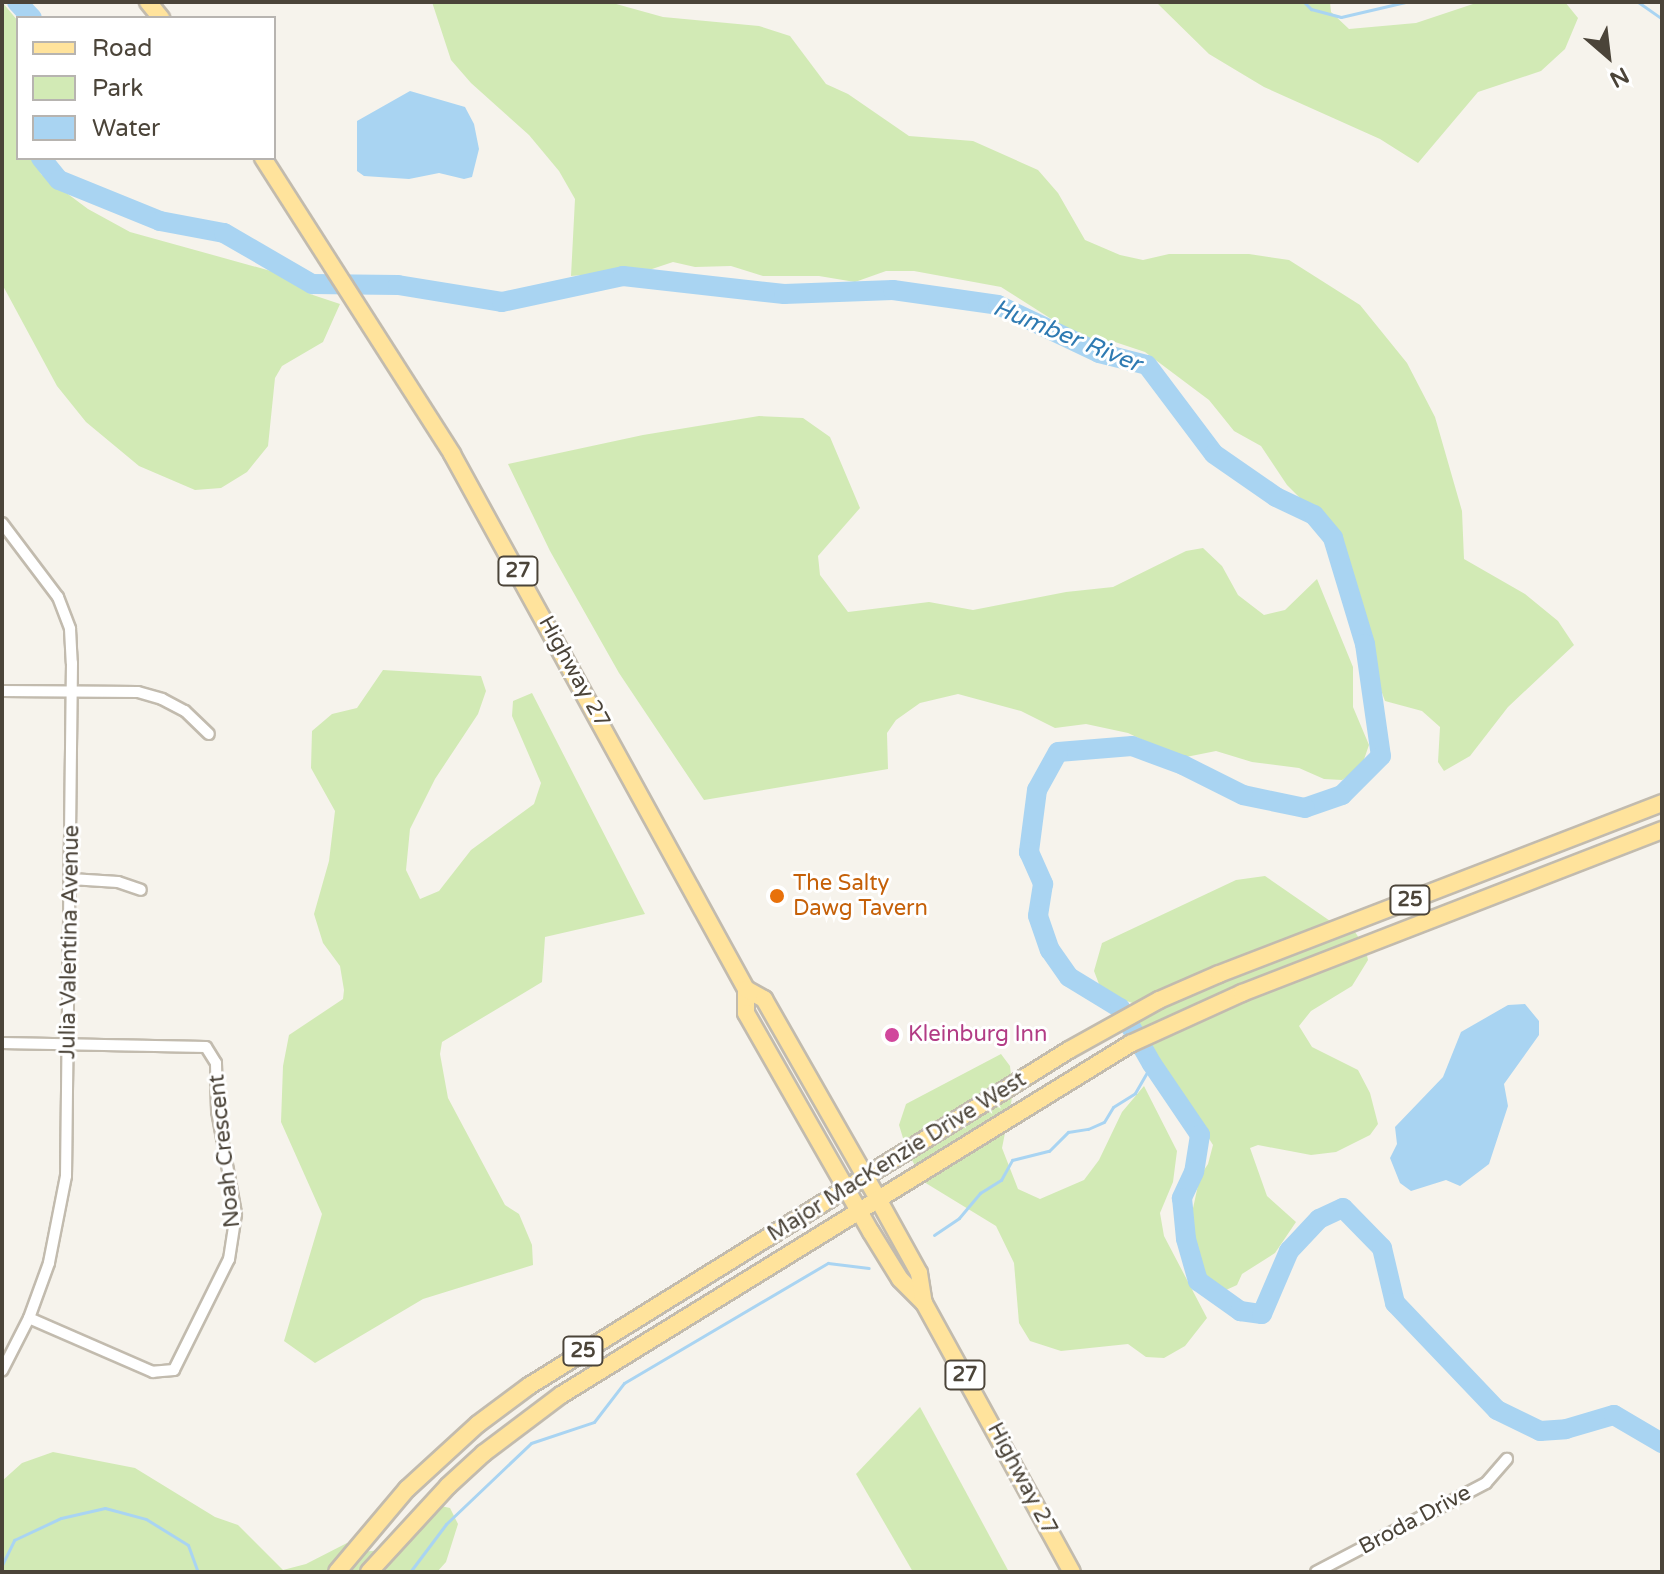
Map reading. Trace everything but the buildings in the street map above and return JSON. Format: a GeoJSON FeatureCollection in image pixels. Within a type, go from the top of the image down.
{"type":"FeatureCollection","features":[{"type":"Feature","properties":{"kind":"main road","name":"Highway 27"},"geometry":{"type":"LineString","coordinates":[[264,160],[367,318],[467,481],[746,989],[746,1013],[900,1279],[924,1303],[1072,1572]]}},
{"type":"Feature","properties":{"kind":"main road","name":"Major MacKenzie Drive West"},"geometry":{"type":"LineString","coordinates":[[337,1572],[407,1489],[478,1424],[582,1352],[1069,1050],[1159,1000],[1662,803]]}},
{"type":"Feature","properties":{"kind":"main road","name":"Major MacKenzie Drive West"},"geometry":{"type":"LineString","coordinates":[[369,1572],[448,1486],[522,1423],[583,1381],[1082,1072],[1172,1023],[1662,830]]}},
{"type":"Feature","properties":{"kind":"main road","name":"Highway 27"},"geometry":{"type":"LineString","coordinates":[[746,989],[764,999],[865,1176],[919,1273],[924,1303]]}},
{"type":"Feature","properties":{"kind":"street","name":"Julia Valentina Avenue"},"geometry":{"type":"LineString","coordinates":[[2,523],[47,581],[65,612],[72,645],[68,1134],[62,1202],[49,1263],[29,1318],[2,1371]]}},
{"type":"Feature","properties":{"kind":"street"},"geometry":{"type":"LineString","coordinates":[[2,691],[138,692],[162,699],[185,711],[209,734]]}},
{"type":"Feature","properties":{"kind":"street"},"geometry":{"type":"LineString","coordinates":[[71,879],[118,882],[141,890]]}},
{"type":"Feature","properties":{"kind":"street"},"geometry":{"type":"LineString","coordinates":[[2,1043],[69,1043]]}},
{"type":"Feature","properties":{"kind":"street","name":"Noah Crescent"},"geometry":{"type":"LineString","coordinates":[[29,1318],[153,1372],[174,1370],[229,1259],[235,1231],[236,1214],[217,1111],[213,1054],[206,1047],[196,1045],[69,1043]]}},
{"type":"Feature","properties":{"kind":"street","name":"Broda Drive"},"geometry":{"type":"LineString","coordinates":[[1316,1572],[1486,1483],[1507,1459]]}},
{"type":"Feature","properties":{"kind":"green space"},"geometry":{"type":"Polygon","coordinates":[[[2,2],[16,19],[16,160],[36,160],[41,174],[88,209],[130,232],[278,273],[310,294],[340,304],[323,342],[282,366],[275,378],[268,446],[247,472],[221,488],[195,490],[139,466],[86,422],[57,386],[2,284],[2,2]]]}},
{"type":"Feature","properties":{"kind":"green space"},"geometry":{"type":"Polygon","coordinates":[[[432,2],[609,2],[663,17],[759,26],[790,36],[826,84],[848,94],[909,136],[973,141],[1038,170],[1058,193],[1085,240],[1120,255],[1143,260],[1169,254],[1249,254],[1289,260],[1360,305],[1407,363],[1435,417],[1462,511],[1464,559],[1525,594],[1558,621],[1574,645],[1508,707],[1470,756],[1444,771],[1438,762],[1440,727],[1422,711],[1385,701],[1367,652],[1363,621],[1314,512],[1287,485],[1261,446],[1234,431],[1209,400],[1145,352],[1115,342],[1086,341],[1001,287],[914,271],[886,271],[855,282],[819,276],[763,276],[731,266],[695,267],[673,262],[652,269],[571,276],[575,199],[559,171],[529,135],[471,83],[451,60],[432,2]]]}},
{"type":"Feature","properties":{"kind":"green space"},"geometry":{"type":"Polygon","coordinates":[[[1156,2],[1330,2],[1331,12],[1349,29],[1416,23],[1479,2],[1565,2],[1578,18],[1565,49],[1541,71],[1478,92],[1418,163],[1380,139],[1264,87],[1209,54],[1156,2]]]}},
{"type":"Feature","properties":{"kind":"green space"},"geometry":{"type":"Polygon","coordinates":[[[759,416],[803,418],[830,437],[860,508],[818,556],[820,575],[848,612],[929,602],[973,610],[1066,592],[1113,587],[1186,551],[1203,548],[1222,566],[1238,595],[1264,615],[1285,610],[1317,579],[1353,667],[1353,707],[1369,745],[1361,768],[1342,780],[1324,779],[1299,768],[1252,762],[1216,751],[1181,758],[1128,733],[1086,724],[1055,728],[1021,711],[958,694],[920,703],[896,720],[887,733],[888,769],[704,800],[619,673],[550,551],[508,464],[643,435],[759,416]]]}},
{"type":"Feature","properties":{"kind":"green space"},"geometry":{"type":"Polygon","coordinates":[[[383,670],[481,676],[486,691],[478,714],[435,779],[410,829],[406,870],[420,899],[439,891],[471,850],[534,804],[541,783],[512,716],[513,701],[532,693],[645,914],[545,937],[542,982],[442,1042],[440,1054],[448,1098],[505,1205],[519,1214],[532,1245],[533,1265],[423,1299],[315,1363],[284,1341],[322,1214],[281,1122],[283,1066],[289,1035],[343,999],[344,990],[340,966],[323,943],[314,914],[329,861],[335,811],[311,768],[312,731],[332,714],[357,708],[383,670]]]}},
{"type":"Feature","properties":{"kind":"green space"},"geometry":{"type":"Polygon","coordinates":[[[1265,876],[1333,923],[1353,929],[1365,947],[1368,960],[1352,986],[1311,1011],[1299,1026],[1312,1047],[1358,1070],[1370,1093],[1378,1124],[1370,1135],[1336,1152],[1311,1155],[1258,1145],[1250,1148],[1267,1196],[1296,1222],[1275,1253],[1242,1274],[1237,1285],[1226,1290],[1212,1287],[1194,1258],[1190,1222],[1200,1176],[1208,1164],[1213,1145],[1201,1126],[1181,1111],[1143,1043],[1139,1025],[1146,1008],[1102,992],[1094,971],[1102,943],[1236,880],[1265,876]]]}},
{"type":"Feature","properties":{"kind":"green space"},"geometry":{"type":"Polygon","coordinates":[[[1001,1054],[1010,1066],[1013,1093],[1002,1148],[1018,1189],[1040,1199],[1084,1180],[1099,1160],[1122,1112],[1144,1086],[1177,1151],[1173,1182],[1160,1213],[1164,1236],[1207,1318],[1185,1346],[1164,1358],[1146,1357],[1128,1344],[1061,1351],[1030,1341],[1019,1323],[1014,1263],[996,1226],[924,1182],[907,1151],[899,1125],[906,1104],[1001,1054]]]}},
{"type":"Feature","properties":{"kind":"green space"},"geometry":{"type":"Polygon","coordinates":[[[920,1407],[1009,1572],[913,1572],[856,1474],[920,1407]]]}},
{"type":"Feature","properties":{"kind":"green space"},"geometry":{"type":"Polygon","coordinates":[[[53,1452],[135,1468],[215,1517],[238,1525],[283,1570],[306,1564],[347,1543],[362,1552],[381,1550],[441,1506],[450,1508],[458,1524],[446,1562],[437,1572],[2,1572],[2,1481],[22,1463],[53,1452]]]}},
{"type":"Feature","properties":{"kind":"water"},"geometry":{"type":"Polygon","coordinates":[[[410,91],[465,107],[474,124],[479,149],[472,177],[464,179],[439,173],[409,179],[364,176],[357,171],[357,121],[410,91]]]}},
{"type":"Feature","properties":{"kind":"water"},"geometry":{"type":"Polygon","coordinates":[[[1525,1004],[1539,1021],[1539,1035],[1504,1084],[1508,1106],[1489,1164],[1460,1186],[1446,1180],[1411,1191],[1400,1183],[1390,1158],[1397,1144],[1395,1127],[1443,1077],[1461,1032],[1508,1005],[1525,1004]]]}},
{"type":"Feature","properties":{"kind":"waterway","name":"Humber River"},"geometry":{"type":"LineString","coordinates":[[17,2],[30,16]]}},
{"type":"Feature","properties":{"kind":"waterway"},"geometry":{"type":"LineString","coordinates":[[1304,2],[1311,9],[1341,17],[1405,2]]}},
{"type":"Feature","properties":{"kind":"waterway"},"geometry":{"type":"LineString","coordinates":[[1638,2],[1662,19]]}},
{"type":"Feature","properties":{"kind":"waterway","name":"Humber River"},"geometry":{"type":"LineString","coordinates":[[43,160],[59,180],[160,221],[224,233],[312,284],[398,285],[502,302],[623,276],[784,294],[893,290],[998,305],[1099,353],[1147,365],[1214,454],[1276,497],[1314,515],[1333,538],[1365,644],[1381,756],[1342,795],[1305,808],[1243,795],[1183,765],[1132,746],[1058,752],[1037,790],[1029,852],[1043,884],[1038,916],[1050,950],[1069,977],[1120,1008],[1152,1064],[1200,1135],[1194,1172],[1182,1198],[1186,1239],[1198,1281],[1240,1311],[1262,1314],[1289,1251],[1319,1219],[1343,1208],[1382,1248],[1395,1303],[1497,1410],[1540,1431],[1566,1429],[1614,1415],[1662,1443]]}},
{"type":"Feature","properties":{"kind":"waterway"},"geometry":{"type":"LineString","coordinates":[[934,1235],[959,1218],[980,1193],[1001,1180],[1012,1160],[1049,1151],[1068,1132],[1088,1129],[1104,1122],[1113,1107],[1135,1093],[1152,1064]]}},
{"type":"Feature","properties":{"kind":"waterway"},"geometry":{"type":"LineString","coordinates":[[410,1572],[446,1524],[531,1443],[594,1422],[624,1383],[828,1263],[869,1268]]}},
{"type":"Feature","properties":{"kind":"waterway"},"geometry":{"type":"LineString","coordinates":[[2,1565],[14,1540],[61,1518],[105,1508],[146,1519],[188,1545],[198,1572]]}},
{"type":"Feature","properties":{"kind":"place","name":"The Salty Dawg Tavern"},"geometry":{"type":"Point","coordinates":[777,896]}},
{"type":"Feature","properties":{"kind":"place","name":"Kleinburg Inn"},"geometry":{"type":"Point","coordinates":[892,1035]}}]}
